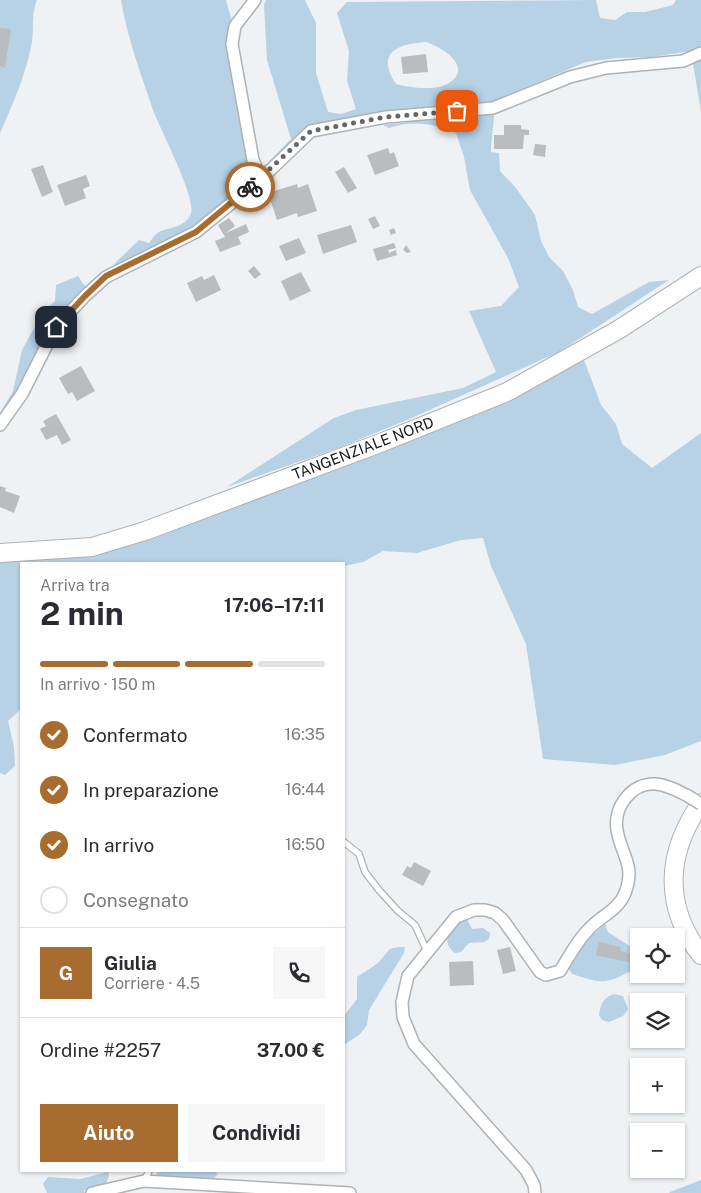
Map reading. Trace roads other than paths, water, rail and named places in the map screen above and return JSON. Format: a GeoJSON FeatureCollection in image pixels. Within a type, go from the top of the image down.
{"type":"FeatureCollection","features":[{"type":"Feature","properties":{"kind":"main road","name":"TANGENZIALE NORD"},"geometry":{"type":"LineString","coordinates":[[0,553],[92,547],[145,531],[382,442],[507,392],[618,330],[701,276]]}},
{"type":"Feature","properties":{"kind":"main road"},"geometry":{"type":"LineString","coordinates":[[697,801],[678,848],[672,884],[682,921],[691,942],[701,955]]}},
{"type":"Feature","properties":{"kind":"street"},"geometry":{"type":"LineString","coordinates":[[255,0],[235,26],[232,44],[254,160],[261,179]]}},
{"type":"Feature","properties":{"kind":"street"},"geometry":{"type":"LineString","coordinates":[[0,425],[22,394],[56,327],[106,276],[196,232],[261,179],[311,131],[386,117],[493,108],[570,77],[606,68],[683,61],[701,53]]}},
{"type":"Feature","properties":{"kind":"street"},"geometry":{"type":"LineString","coordinates":[[534,1193],[534,1185],[526,1170],[414,1044],[403,1017],[404,989],[408,976],[456,917],[474,910],[485,910],[494,913],[503,920],[540,972],[546,975],[560,971],[576,943],[589,927],[616,908],[626,890],[629,868],[617,830],[620,806],[630,793],[644,785],[668,786],[697,801]]}},
{"type":"Feature","properties":{"kind":"street"},"geometry":{"type":"LineString","coordinates":[[92,1193],[147,1176],[350,1193]]}},
{"type":"Feature","properties":{"kind":"lane"},"geometry":{"type":"LineString","coordinates":[[345,843],[359,854],[365,872],[379,890],[397,910],[415,925],[427,951]]}}]}
